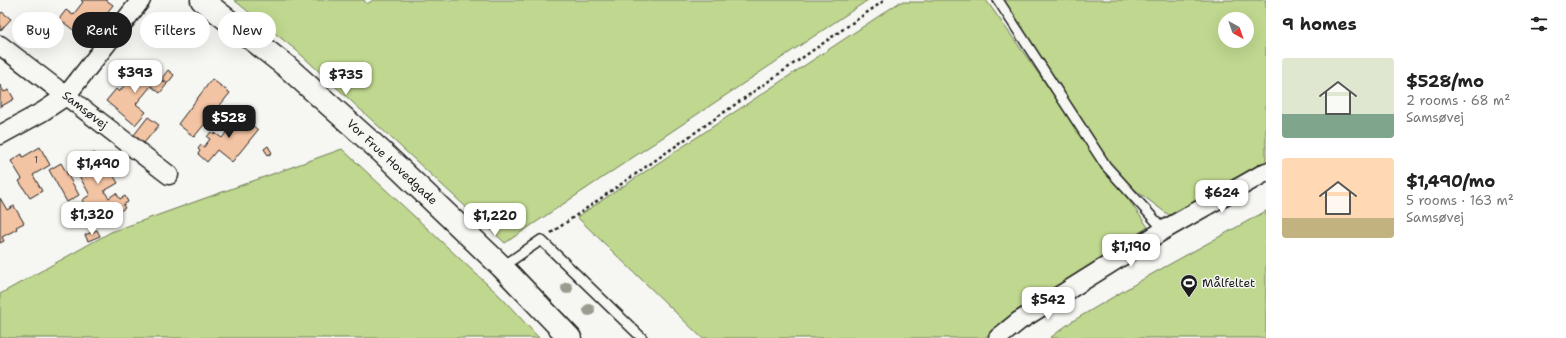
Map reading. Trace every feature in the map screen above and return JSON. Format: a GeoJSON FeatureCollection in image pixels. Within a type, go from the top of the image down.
{"type":"FeatureCollection","features":[{"type":"Feature","properties":{"kind":"street"},"geometry":{"type":"LineString","coordinates":[[0,134],[42,112],[66,96],[141,0]]}},
{"type":"Feature","properties":{"kind":"street","name":"Vor Frue Hovedgade"},"geometry":{"type":"LineString","coordinates":[[202,0],[286,66],[383,153],[502,268],[570,338]]}},
{"type":"Feature","properties":{"kind":"street","name":"Samsøvej"},"geometry":{"type":"LineString","coordinates":[[0,45],[169,175]]}},
{"type":"Feature","properties":{"kind":"street"},"geometry":{"type":"LineString","coordinates":[[998,338],[1019,321],[1164,230],[1266,172]]}},
{"type":"Feature","properties":{"kind":"lane"},"geometry":{"type":"LineString","coordinates":[[998,0],[1106,166],[1164,230]]}},
{"type":"Feature","properties":{"kind":"lane"},"geometry":{"type":"LineString","coordinates":[[502,268],[541,240],[642,338]]}},
{"type":"Feature","properties":{"kind":"path"},"geometry":{"type":"LineString","coordinates":[[541,240],[885,0]]}},
{"type":"Feature","properties":{"kind":"green space"},"geometry":{"type":"Polygon","coordinates":[[[234,0],[364,0],[367,4],[373,0],[868,0],[505,243],[297,51],[276,34],[276,12],[249,12],[234,0]]]}},
{"type":"Feature","properties":{"kind":"green space"},"geometry":{"type":"Polygon","coordinates":[[[927,0],[986,0],[1148,227],[1014,314],[984,338],[702,338],[577,217],[900,2],[923,2],[927,0]]]}},
{"type":"Feature","properties":{"kind":"green space"},"geometry":{"type":"Polygon","coordinates":[[[1004,0],[1266,0],[1266,166],[1170,216],[1134,189],[1110,163],[1004,0]]]}},
{"type":"Feature","properties":{"kind":"green space"},"geometry":{"type":"Polygon","coordinates":[[[342,149],[502,298],[539,338],[0,338],[0,294],[111,232],[342,149]]]}},
{"type":"Feature","properties":{"kind":"green space","name":"Målfeltet"},"geometry":{"type":"Polygon","coordinates":[[[1266,211],[1266,338],[1050,338],[1071,322],[1152,274],[1266,211]]]}},
{"type":"Feature","properties":{"kind":"building"},"geometry":{"type":"Polygon","coordinates":[[[81,0],[106,0],[113,5],[108,12],[75,12],[83,2],[81,0]]]}},
{"type":"Feature","properties":{"kind":"building"},"geometry":{"type":"Polygon","coordinates":[[[66,10],[72,14],[72,29],[64,23],[64,13],[66,10]]]}},
{"type":"Feature","properties":{"kind":"building"},"geometry":{"type":"Polygon","coordinates":[[[2,12],[11,19],[0,31],[0,15],[2,12]]]}},
{"type":"Feature","properties":{"kind":"building"},"geometry":{"type":"Polygon","coordinates":[[[141,64],[167,84],[160,93],[151,86],[136,104],[146,112],[135,125],[106,101],[116,89],[119,92],[141,64]]]}},
{"type":"Feature","properties":{"kind":"building"},"geometry":{"type":"Polygon","coordinates":[[[168,70],[174,75],[168,83],[162,78],[168,70]]]}},
{"type":"Feature","properties":{"kind":"building"},"geometry":{"type":"Polygon","coordinates":[[[212,79],[230,93],[194,137],[178,124],[212,79]]]}},
{"type":"Feature","properties":{"kind":"building"},"geometry":{"type":"Polygon","coordinates":[[[0,85],[4,92],[9,90],[14,99],[0,107],[0,85]]]}},
{"type":"Feature","properties":{"kind":"building"},"geometry":{"type":"Polygon","coordinates":[[[233,112],[238,117],[240,115],[258,130],[232,162],[217,150],[207,162],[198,154],[200,151],[198,149],[201,145],[204,147],[210,139],[207,137],[211,132],[222,138],[229,129],[223,125],[233,112]]]}},
{"type":"Feature","properties":{"kind":"building"},"geometry":{"type":"Polygon","coordinates":[[[148,117],[159,125],[144,143],[134,135],[148,117]]]}},
{"type":"Feature","properties":{"kind":"building"},"geometry":{"type":"Polygon","coordinates":[[[268,146],[272,153],[268,155],[264,149],[268,146]]]}},
{"type":"Feature","properties":{"kind":"building"},"geometry":{"type":"Polygon","coordinates":[[[40,147],[50,165],[33,175],[42,191],[30,198],[19,181],[22,179],[11,161],[22,154],[23,157],[40,147]]]}},
{"type":"Feature","properties":{"kind":"building"},"geometry":{"type":"Polygon","coordinates":[[[94,153],[101,158],[106,166],[107,165],[118,183],[104,191],[109,198],[116,193],[120,199],[125,196],[128,202],[123,205],[125,208],[115,214],[110,205],[91,216],[82,200],[90,195],[73,165],[94,153]]]}},
{"type":"Feature","properties":{"kind":"building"},"geometry":{"type":"Polygon","coordinates":[[[61,163],[79,195],[67,202],[49,170],[61,163]]]}},
{"type":"Feature","properties":{"kind":"building"},"geometry":{"type":"Polygon","coordinates":[[[0,198],[7,210],[14,206],[24,223],[16,227],[17,229],[2,237],[4,241],[0,243],[0,198]]]}},
{"type":"Feature","properties":{"kind":"building"},"geometry":{"type":"Polygon","coordinates":[[[97,230],[100,236],[88,241],[85,235],[97,230]]]}},
{"type":"Feature","properties":{"kind":"place","name":"Målfeltet"},"geometry":{"type":"Point","coordinates":[1189,298]}}]}
